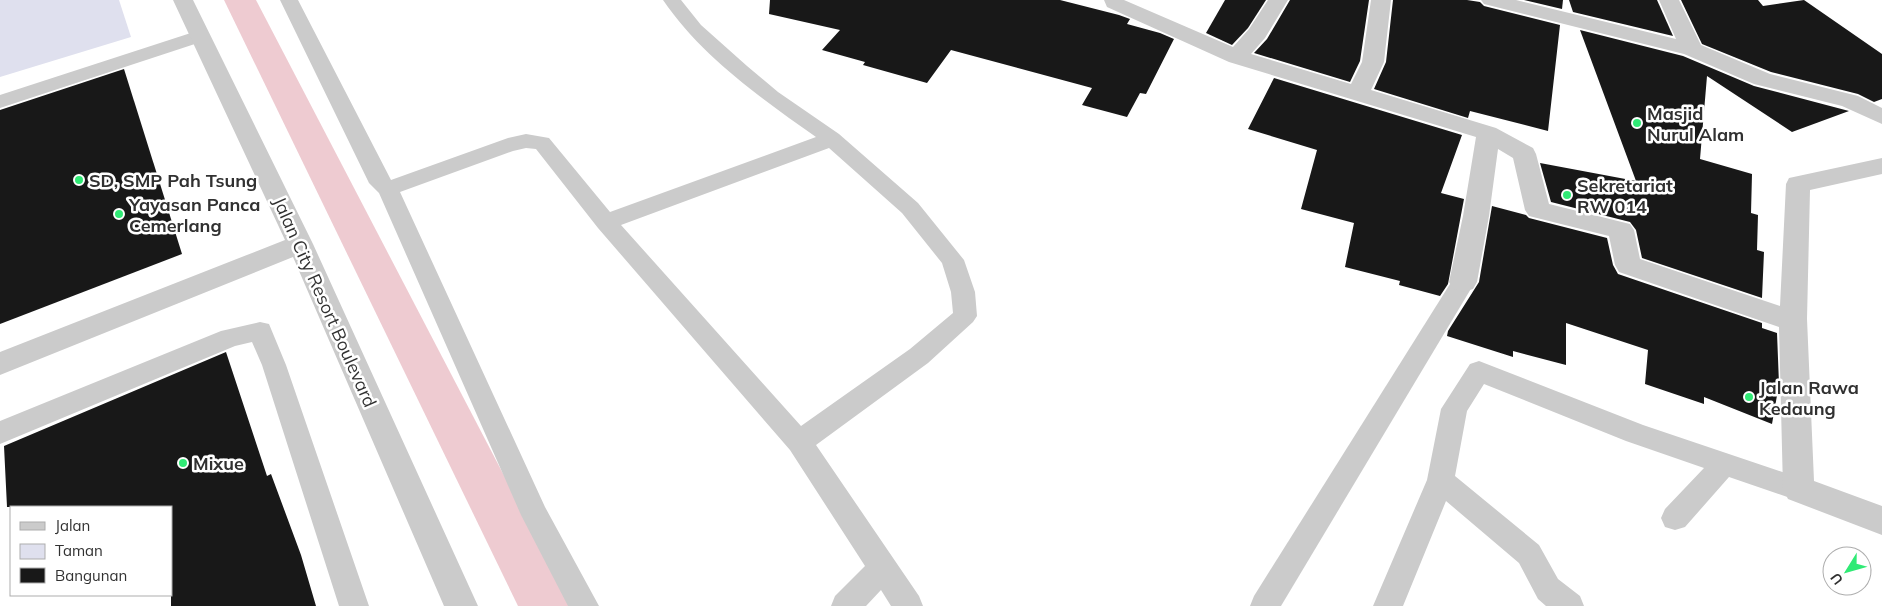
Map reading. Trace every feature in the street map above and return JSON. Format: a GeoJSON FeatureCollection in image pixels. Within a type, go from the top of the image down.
{"type":"FeatureCollection","features":[{"type":"Feature","properties":{"kind":"street","name":"Jalan City Resort Boulevard"},"geometry":{"type":"LineString","coordinates":[[183,0],[300,244],[461,606]]}},
{"type":"Feature","properties":{"kind":"street"},"geometry":{"type":"LineString","coordinates":[[1114,0],[1114,3],[1238,57],[1488,133],[1524,154],[1538,210],[1621,230],[1628,266],[1769,314],[1793,319]]}},
{"type":"Feature","properties":{"kind":"street"},"geometry":{"type":"LineString","coordinates":[[1238,57],[1258,33],[1278,0]]}},
{"type":"Feature","properties":{"kind":"street"},"geometry":{"type":"LineString","coordinates":[[1358,94],[1373,62],[1381,0]]}},
{"type":"Feature","properties":{"kind":"street"},"geometry":{"type":"LineString","coordinates":[[1491,0],[1692,49],[1762,79],[1850,101],[1882,118]]}},
{"type":"Feature","properties":{"kind":"street"},"geometry":{"type":"LineString","coordinates":[[1668,0],[1692,49]]}},
{"type":"Feature","properties":{"kind":"street"},"geometry":{"type":"LineString","coordinates":[[1463,282],[1476,216],[1488,133]]}},
{"type":"Feature","properties":{"kind":"street"},"geometry":{"type":"LineString","coordinates":[[1882,166],[1798,184],[1793,319],[1799,490],[1882,521]]}},
{"type":"Feature","properties":{"kind":"street"},"geometry":{"type":"LineString","coordinates":[[0,364],[300,244]]}},
{"type":"Feature","properties":{"kind":"lane"},"geometry":{"type":"LineString","coordinates":[[289,0],[380,184],[388,189],[535,515],[584,606]]}},
{"type":"Feature","properties":{"kind":"lane"},"geometry":{"type":"LineString","coordinates":[[672,0],[695,29],[740,70],[771,96],[832,139],[910,208],[953,260],[964,292],[965,316],[919,356],[799,442]]}},
{"type":"Feature","properties":{"kind":"lane"},"geometry":{"type":"LineString","coordinates":[[0,102],[200,36]]}},
{"type":"Feature","properties":{"kind":"lane"},"geometry":{"type":"LineString","coordinates":[[606,222],[832,139]]}},
{"type":"Feature","properties":{"kind":"lane"},"geometry":{"type":"LineString","coordinates":[[388,189],[508,145],[526,141],[542,144],[606,222],[799,442],[908,606]]}},
{"type":"Feature","properties":{"kind":"lane"},"geometry":{"type":"LineString","coordinates":[[1265,606],[1463,282]]}},
{"type":"Feature","properties":{"kind":"lane"},"geometry":{"type":"LineString","coordinates":[[0,433],[230,338],[260,332],[274,365],[354,606]]}},
{"type":"Feature","properties":{"kind":"lane"},"geometry":{"type":"LineString","coordinates":[[1388,606],[1441,480],[1454,409],[1479,371],[1635,433],[1799,490]]}},
{"type":"Feature","properties":{"kind":"lane"},"geometry":{"type":"LineString","coordinates":[[1675,518],[1725,463]]}},
{"type":"Feature","properties":{"kind":"lane"},"geometry":{"type":"LineString","coordinates":[[1441,480],[1529,554],[1548,589],[1569,606]]}},
{"type":"Feature","properties":{"kind":"lane"},"geometry":{"type":"LineString","coordinates":[[846,606],[883,568]]}},
{"type":"Feature","properties":{"kind":"green space"},"geometry":{"type":"Polygon","coordinates":[[[0,0],[119,0],[131,37],[0,77],[0,0]]]}},
{"type":"Feature","properties":{"kind":"building"},"geometry":{"type":"Polygon","coordinates":[[[770,0],[1060,0],[1119,15],[1130,19],[1127,24],[1174,39],[1146,94],[1140,93],[1127,117],[1082,105],[1092,88],[951,50],[927,83],[863,65],[865,62],[822,50],[840,30],[769,14],[770,0]]]}},
{"type":"Feature","properties":{"kind":"building"},"geometry":{"type":"Polygon","coordinates":[[[1225,0],[1266,0],[1248,28],[1232,45],[1206,33],[1225,0]]]}},
{"type":"Feature","properties":{"kind":"building"},"geometry":{"type":"Polygon","coordinates":[[[1290,0],[1369,0],[1360,61],[1350,82],[1254,53],[1267,39],[1290,0]]]}},
{"type":"Feature","properties":{"kind":"building"},"geometry":{"type":"Polygon","coordinates":[[[1393,0],[1467,0],[1560,25],[1548,131],[1470,111],[1468,118],[1374,89],[1386,62],[1393,0]]]}},
{"type":"Feature","properties":{"kind":"building"},"geometry":{"type":"Polygon","coordinates":[[[1524,0],[1563,0],[1562,9],[1524,0]]]}},
{"type":"Feature","properties":{"kind":"building"},"geometry":{"type":"Polygon","coordinates":[[[1569,0],[1657,0],[1673,36],[1573,12],[1569,0]]]}},
{"type":"Feature","properties":{"kind":"building"},"geometry":{"type":"Polygon","coordinates":[[[1681,0],[1758,0],[1763,6],[1804,0],[1882,54],[1882,99],[1874,102],[1858,94],[1771,72],[1702,44],[1681,0]]]}},
{"type":"Feature","properties":{"kind":"building"},"geometry":{"type":"Polygon","coordinates":[[[1580,30],[1683,56],[1754,86],[1849,111],[1792,132],[1707,76],[1700,159],[1752,174],[1751,213],[1758,215],[1757,250],[1764,252],[1762,298],[1642,258],[1636,230],[1630,222],[1551,202],[1540,163],[1636,181],[1580,30]]]}},
{"type":"Feature","properties":{"kind":"building","name":"Yayasan Panca Cemerlang"},"geometry":{"type":"Polygon","coordinates":[[[124,69],[182,254],[0,324],[0,110],[124,69]]]}},
{"type":"Feature","properties":{"kind":"building"},"geometry":{"type":"Polygon","coordinates":[[[1274,78],[1462,135],[1441,193],[1464,199],[1448,284],[1440,296],[1399,285],[1400,281],[1345,267],[1354,223],[1301,209],[1317,150],[1248,129],[1274,78]]]}},
{"type":"Feature","properties":{"kind":"building"},"geometry":{"type":"Polygon","coordinates":[[[1492,206],[1526,215],[1529,218],[1607,238],[1613,265],[1618,274],[1762,323],[1762,328],[1777,333],[1779,384],[1772,424],[1704,397],[1704,404],[1645,384],[1648,350],[1566,323],[1566,365],[1513,351],[1513,357],[1447,336],[1448,331],[1479,282],[1492,206]]]}},
{"type":"Feature","properties":{"kind":"building"},"geometry":{"type":"Polygon","coordinates":[[[226,352],[267,476],[271,474],[301,555],[316,606],[171,606],[172,506],[7,507],[4,446],[226,352]]]}},
{"type":"Feature","properties":{"kind":"waterway"},"geometry":{"type":"LineString","coordinates":[[240,0],[545,606]]}},
{"type":"Feature","properties":{"kind":"place","name":"Masjid Nurul Alam"},"geometry":{"type":"Point","coordinates":[1637,123]}},
{"type":"Feature","properties":{"kind":"place","name":"SD, SMP Pah Tsung"},"geometry":{"type":"Point","coordinates":[79,180]}},
{"type":"Feature","properties":{"kind":"place","name":"Sekretariat RW 014"},"geometry":{"type":"Point","coordinates":[1567,195]}},
{"type":"Feature","properties":{"kind":"place","name":"Yayasan Panca Cemerlang"},"geometry":{"type":"Point","coordinates":[119,214]}},
{"type":"Feature","properties":{"kind":"place","name":"Jalan Rawa Kedaung"},"geometry":{"type":"Point","coordinates":[1749,397]}},
{"type":"Feature","properties":{"kind":"place","name":"Mixue"},"geometry":{"type":"Point","coordinates":[183,463]}}]}
